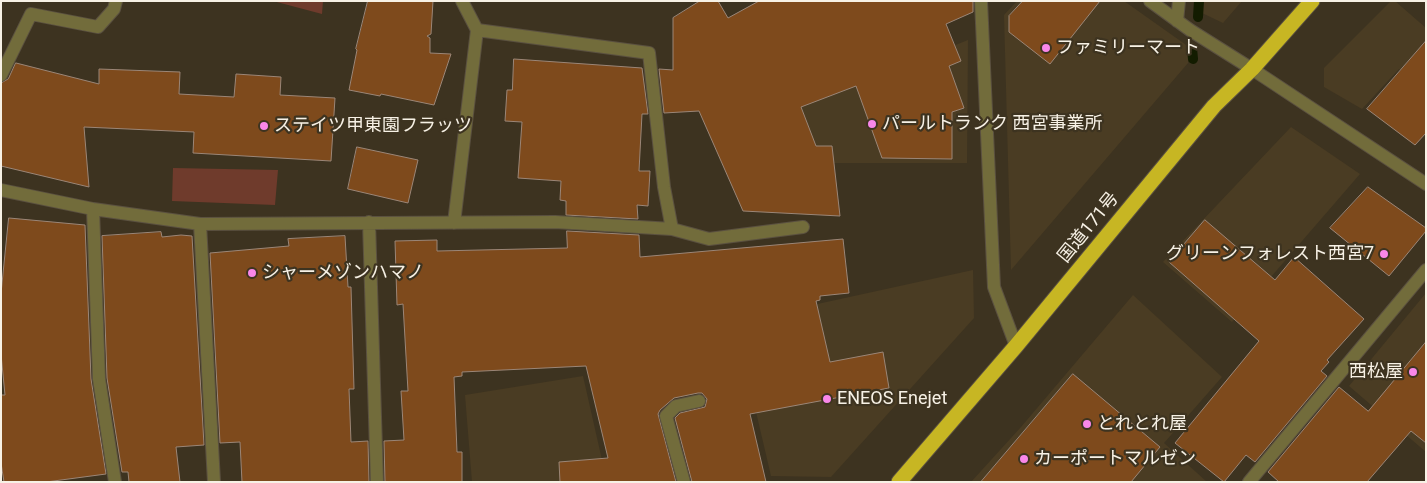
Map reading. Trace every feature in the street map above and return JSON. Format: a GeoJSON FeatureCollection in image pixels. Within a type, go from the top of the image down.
{"type":"FeatureCollection","features":[{"type":"Feature","properties":{"kind":"highway","name":"国道171号"},"geometry":{"type":"LineString","coordinates":[[899,482],[1016,346],[1214,106],[1252,69],[1312,1]]}},
{"type":"Feature","properties":{"kind":"street"},"geometry":{"type":"LineString","coordinates":[[1,75],[31,14],[98,27],[114,9],[116,1]]}},
{"type":"Feature","properties":{"kind":"street"},"geometry":{"type":"LineString","coordinates":[[454,223],[477,30],[462,1]]}},
{"type":"Feature","properties":{"kind":"street"},"geometry":{"type":"LineString","coordinates":[[981,1],[994,287],[1016,346]]}},
{"type":"Feature","properties":{"kind":"street"},"geometry":{"type":"LineString","coordinates":[[1150,1],[1177,22],[1252,69],[1426,184]]}},
{"type":"Feature","properties":{"kind":"street"},"geometry":{"type":"LineString","coordinates":[[1177,22],[1179,1]]}},
{"type":"Feature","properties":{"kind":"street"},"geometry":{"type":"LineString","coordinates":[[477,30],[649,53],[664,187],[672,229]]}},
{"type":"Feature","properties":{"kind":"street"},"geometry":{"type":"LineString","coordinates":[[1,190],[93,209],[200,224],[555,222],[672,229],[709,239],[802,227]]}},
{"type":"Feature","properties":{"kind":"street"},"geometry":{"type":"LineString","coordinates":[[93,209],[99,379],[115,482]]}},
{"type":"Feature","properties":{"kind":"street"},"geometry":{"type":"LineString","coordinates":[[369,222],[377,482]]}},
{"type":"Feature","properties":{"kind":"street"},"geometry":{"type":"LineString","coordinates":[[200,224],[214,482]]}},
{"type":"Feature","properties":{"kind":"street"},"geometry":{"type":"LineString","coordinates":[[1249,482],[1426,270]]}},
{"type":"Feature","properties":{"kind":"street"},"geometry":{"type":"LineString","coordinates":[[684,482],[666,416],[676,406],[699,400]]}},
{"type":"Feature","properties":{"kind":"shaded area"},"geometry":{"type":"Polygon","coordinates":[[[273,1],[323,1],[322,14],[273,1]]]}},
{"type":"Feature","properties":{"kind":"shaded area"},"geometry":{"type":"Polygon","coordinates":[[[1017,1],[1124,1],[1189,47],[1188,63],[1011,270],[1004,15],[1017,1]]]}},
{"type":"Feature","properties":{"kind":"shaded area"},"geometry":{"type":"Polygon","coordinates":[[[1203,1],[1242,1],[1223,23],[1202,13],[1203,1]]]}},
{"type":"Feature","properties":{"kind":"shaded area"},"geometry":{"type":"Polygon","coordinates":[[[1391,1],[1395,1],[1426,28],[1426,91],[1399,69],[1362,109],[1324,87],[1324,68],[1391,1]]]}},
{"type":"Feature","properties":{"kind":"shaded area","name":"パールトランク 西宮事業所"},"geometry":{"type":"Polygon","coordinates":[[[968,40],[967,163],[827,163],[750,61],[854,85],[968,40]]]}},
{"type":"Feature","properties":{"kind":"shaded area"},"geometry":{"type":"Polygon","coordinates":[[[1291,127],[1360,174],[1232,322],[1163,262],[1291,127]]]}},
{"type":"Feature","properties":{"kind":"shaded area"},"geometry":{"type":"Polygon","coordinates":[[[173,168],[278,170],[275,205],[172,201],[173,168]]]}},
{"type":"Feature","properties":{"kind":"shaded area","name":"ENEOS Enejet"},"geometry":{"type":"Polygon","coordinates":[[[973,270],[974,318],[831,477],[771,476],[735,322],[973,270]]]}},
{"type":"Feature","properties":{"kind":"shaded area"},"geometry":{"type":"Polygon","coordinates":[[[1426,293],[1426,452],[1349,386],[1426,293]]]}},
{"type":"Feature","properties":{"kind":"shaded area"},"geometry":{"type":"Polygon","coordinates":[[[1133,295],[1222,377],[1164,443],[1207,482],[971,482],[1021,427],[1133,295]]]}},
{"type":"Feature","properties":{"kind":"shaded area"},"geometry":{"type":"Polygon","coordinates":[[[583,376],[607,482],[472,482],[465,395],[583,376]]]}},
{"type":"Feature","properties":{"kind":"building"},"geometry":{"type":"Polygon","coordinates":[[[368,1],[433,1],[431,34],[427,36],[430,38],[430,53],[451,54],[434,105],[381,94],[380,96],[349,90],[356,49],[368,1]]]}},
{"type":"Feature","properties":{"kind":"building"},"geometry":{"type":"Polygon","coordinates":[[[700,1],[718,1],[728,18],[759,1],[973,1],[973,12],[946,24],[961,61],[949,66],[964,108],[952,112],[952,159],[882,158],[856,86],[801,107],[816,146],[832,146],[840,216],[743,211],[699,111],[664,113],[659,69],[673,70],[673,18],[700,1]]]}},
{"type":"Feature","properties":{"kind":"building","name":"ファミリーマート"},"geometry":{"type":"Polygon","coordinates":[[[1023,1],[1100,1],[1050,64],[1009,32],[1009,16],[1023,1]]]}},
{"type":"Feature","properties":{"kind":"building"},"geometry":{"type":"Polygon","coordinates":[[[1426,41],[1426,133],[1415,145],[1367,109],[1426,41]]]}},
{"type":"Feature","properties":{"kind":"building"},"geometry":{"type":"Polygon","coordinates":[[[514,59],[642,68],[648,114],[642,114],[639,171],[650,171],[648,206],[637,205],[638,219],[566,215],[566,201],[560,200],[561,181],[518,178],[522,122],[505,121],[507,90],[512,90],[514,59]]]}},
{"type":"Feature","properties":{"kind":"building"},"geometry":{"type":"Polygon","coordinates":[[[16,63],[99,84],[99,69],[180,72],[179,94],[234,97],[236,74],[281,77],[280,95],[335,98],[331,161],[193,153],[194,132],[84,127],[89,187],[1,166],[1,83],[8,79],[16,63]]]}},
{"type":"Feature","properties":{"kind":"building"},"geometry":{"type":"Polygon","coordinates":[[[357,147],[418,160],[408,203],[348,189],[357,147]]]}},
{"type":"Feature","properties":{"kind":"building","name":"グリーンフォレスト西宮7"},"geometry":{"type":"Polygon","coordinates":[[[1368,187],[1426,228],[1426,231],[1389,276],[1330,228],[1368,187]]]}},
{"type":"Feature","properties":{"kind":"building"},"geometry":{"type":"Polygon","coordinates":[[[9,218],[85,225],[91,379],[106,474],[46,482],[4,482],[1,463],[1,395],[5,395],[1,354],[1,294],[9,218]]]}},
{"type":"Feature","properties":{"kind":"building"},"geometry":{"type":"Polygon","coordinates":[[[1205,220],[1275,280],[1294,257],[1364,319],[1327,360],[1329,362],[1321,371],[1327,376],[1255,462],[1246,455],[1224,482],[1175,443],[1259,341],[1169,262],[1205,220]]]}},
{"type":"Feature","properties":{"kind":"building"},"geometry":{"type":"Polygon","coordinates":[[[567,231],[639,235],[640,257],[843,239],[849,293],[820,296],[820,300],[816,301],[830,362],[883,352],[889,388],[750,414],[766,482],[692,482],[675,418],[680,413],[705,407],[707,399],[702,393],[698,393],[674,398],[658,414],[676,482],[560,482],[559,462],[608,458],[586,366],[462,372],[462,376],[454,377],[457,452],[462,452],[462,482],[385,482],[384,441],[404,440],[401,391],[408,391],[403,304],[397,305],[395,241],[437,240],[437,251],[567,248],[567,231]]]}},
{"type":"Feature","properties":{"kind":"building"},"geometry":{"type":"Polygon","coordinates":[[[161,232],[162,237],[192,236],[204,445],[176,447],[180,482],[129,482],[128,472],[122,472],[107,378],[102,236],[161,232]]]}},
{"type":"Feature","properties":{"kind":"building"},"geometry":{"type":"Polygon","coordinates":[[[345,236],[348,287],[351,287],[354,389],[349,389],[351,442],[368,441],[369,482],[242,482],[240,442],[220,443],[210,253],[289,246],[288,239],[345,236]]]}},
{"type":"Feature","properties":{"kind":"building"},"geometry":{"type":"Polygon","coordinates":[[[1426,342],[1426,443],[1411,431],[1367,482],[1279,482],[1268,472],[1339,387],[1368,411],[1426,342]]]}},
{"type":"Feature","properties":{"kind":"building","name":"とれとれ屋"},"geometry":{"type":"Polygon","coordinates":[[[1073,374],[1160,447],[1131,482],[981,482],[1073,374]]]}},
{"type":"Feature","properties":{"kind":"waterway"},"geometry":{"type":"LineString","coordinates":[[1198,17],[1199,1]]}},
{"type":"Feature","properties":{"kind":"waterway"},"geometry":{"type":"LineString","coordinates":[[1192,48],[1193,59]]}},
{"type":"Feature","properties":{"kind":"place","name":"ファミリーマート"},"geometry":{"type":"Point","coordinates":[1046,48]}},
{"type":"Feature","properties":{"kind":"place","name":"パールトランク 西宮事業所"},"geometry":{"type":"Point","coordinates":[872,124]}},
{"type":"Feature","properties":{"kind":"place","name":"ステイツ甲東園フラッツ"},"geometry":{"type":"Point","coordinates":[264,126]}},
{"type":"Feature","properties":{"kind":"place","name":"グリーンフォレスト西宮7"},"geometry":{"type":"Point","coordinates":[1384,254]}},
{"type":"Feature","properties":{"kind":"place","name":"シャーメゾンハマノ"},"geometry":{"type":"Point","coordinates":[252,273]}},
{"type":"Feature","properties":{"kind":"place","name":"西松屋"},"geometry":{"type":"Point","coordinates":[1413,372]}},
{"type":"Feature","properties":{"kind":"place","name":"ENEOS Enejet"},"geometry":{"type":"Point","coordinates":[827,399]}},
{"type":"Feature","properties":{"kind":"place","name":"とれとれ屋"},"geometry":{"type":"Point","coordinates":[1087,424]}},
{"type":"Feature","properties":{"kind":"place","name":"カーポートマルゼン"},"geometry":{"type":"Point","coordinates":[1024,459]}}]}
